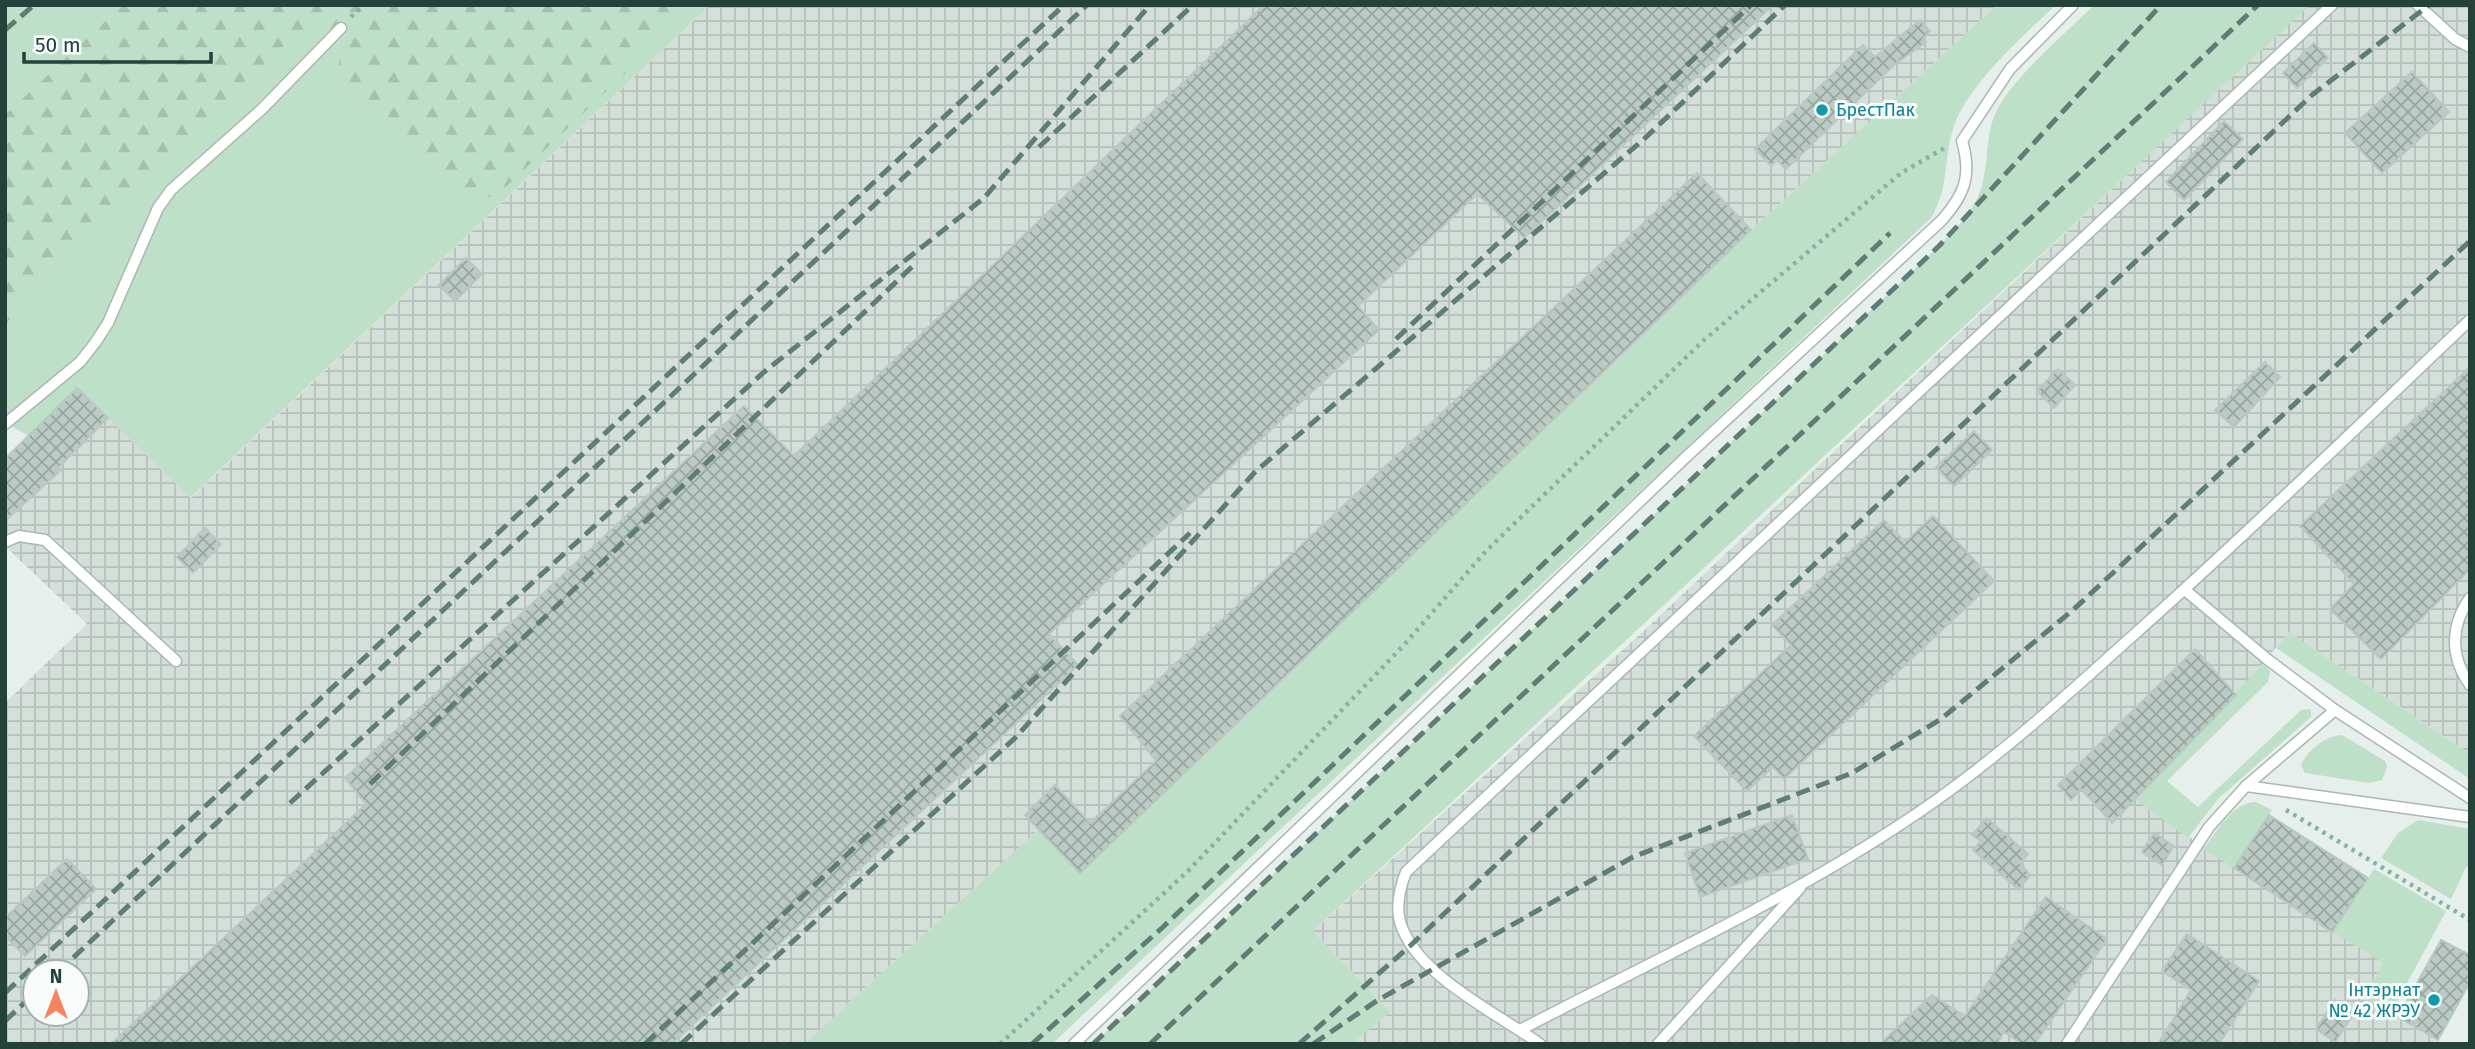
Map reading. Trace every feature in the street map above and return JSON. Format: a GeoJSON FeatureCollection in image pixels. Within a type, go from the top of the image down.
{"type":"FeatureCollection","features":[{"type":"Feature","properties":{"kind":"lane"},"geometry":{"type":"LineString","coordinates":[[1074,1044],[1685,458],[1942,220],[1964,191],[1968,173],[1962,141],[2010,69],[2073,5]]}},
{"type":"Feature","properties":{"kind":"lane"},"geometry":{"type":"LineString","coordinates":[[1540,1044],[1433,969],[1410,944],[1402,928],[1398,907],[1406,872],[2332,5]]}},
{"type":"Feature","properties":{"kind":"lane"},"geometry":{"type":"LineString","coordinates":[[2418,5],[2455,39],[2470,47]]}},
{"type":"Feature","properties":{"kind":"lane"},"geometry":{"type":"LineString","coordinates":[[5,424],[80,362],[95,343],[108,323],[158,208],[171,190],[262,109],[341,28]]}},
{"type":"Feature","properties":{"kind":"lane"},"geometry":{"type":"LineString","coordinates":[[1520,1030],[1806,883],[1867,847],[1969,777],[2045,715],[2185,590],[2470,320]]}},
{"type":"Feature","properties":{"kind":"lane"},"geometry":{"type":"LineString","coordinates":[[5,542],[19,536],[45,540],[176,661]]}},
{"type":"Feature","properties":{"kind":"lane"},"geometry":{"type":"LineString","coordinates":[[2185,590],[2267,659],[2335,710],[2470,798]]}},
{"type":"Feature","properties":{"kind":"lane"},"geometry":{"type":"LineString","coordinates":[[2470,598],[2456,620],[2454,640],[2458,663],[2470,685]]}},
{"type":"Feature","properties":{"kind":"lane"},"geometry":{"type":"LineString","coordinates":[[2067,1044],[2196,844],[2246,786],[2335,710]]}},
{"type":"Feature","properties":{"kind":"lane"},"geometry":{"type":"LineString","coordinates":[[2246,786],[2470,817]]}},
{"type":"Feature","properties":{"kind":"lane"},"geometry":{"type":"LineString","coordinates":[[1658,1044],[1806,883]]}},
{"type":"Feature","properties":{"kind":"path"},"geometry":{"type":"LineString","coordinates":[[1000,1044],[1188,871],[1403,646],[1486,551],[1704,340],[1901,173],[1921,160],[1962,141]]}},
{"type":"Feature","properties":{"kind":"path"},"geometry":{"type":"LineString","coordinates":[[2281,806],[2470,920]]}},
{"type":"Feature","properties":{"kind":"shaded area"},"geometry":{"type":"Polygon","coordinates":[[[710,5],[1997,5],[1751,230],[1080,873],[1039,829],[804,1044],[5,1044],[5,703],[87,624],[5,546],[5,459],[77,388],[191,498],[710,5]]]}},
{"type":"Feature","properties":{"kind":"shaded area"},"geometry":{"type":"Polygon","coordinates":[[[2307,5],[2470,5],[2470,754],[2289,632],[2236,695],[2135,799],[2234,868],[2269,815],[2368,878],[2383,963],[2364,997],[2444,1044],[1348,1044],[1390,1012],[1313,931],[1649,626],[2307,5]]]}},
{"type":"Feature","properties":{"kind":"green space"},"geometry":{"type":"Polygon","coordinates":[[[5,5],[710,5],[190,498],[77,388],[29,436],[5,423],[5,5]]]}},
{"type":"Feature","properties":{"kind":"green space"},"geometry":{"type":"Polygon","coordinates":[[[123,5],[697,5],[508,185],[487,199],[471,203],[458,200],[448,191],[420,150],[408,138],[343,99],[337,43],[315,33],[291,39],[78,237],[5,325],[5,115],[123,5]]]}},
{"type":"Feature","properties":{"kind":"green space"},"geometry":{"type":"Polygon","coordinates":[[[1997,5],[2056,5],[1997,62],[1960,113],[1950,141],[1938,205],[1932,217],[1052,1044],[804,1044],[1039,829],[1080,873],[1751,230],[1997,5]]]}},
{"type":"Feature","properties":{"kind":"green space"},"geometry":{"type":"Polygon","coordinates":[[[2094,5],[2310,5],[1313,931],[1390,1012],[1351,1044],[1093,1044],[1939,246],[1964,218],[1979,194],[1990,130],[2004,99],[2027,70],[2094,5]]]}},
{"type":"Feature","properties":{"kind":"green space"},"geometry":{"type":"Polygon","coordinates":[[[2289,632],[2470,754],[2470,779],[2276,648],[2289,632]]]}},
{"type":"Feature","properties":{"kind":"green space"},"geometry":{"type":"Polygon","coordinates":[[[2263,664],[2270,671],[2268,682],[2167,781],[2198,807],[2301,710],[2311,709],[2311,717],[2218,799],[2188,838],[2135,799],[2263,664]]]}},
{"type":"Feature","properties":{"kind":"green space"},"geometry":{"type":"Polygon","coordinates":[[[2342,735],[2385,761],[2387,767],[2382,780],[2369,783],[2305,773],[2301,765],[2313,749],[2330,738],[2342,735]]]}},
{"type":"Feature","properties":{"kind":"green space"},"geometry":{"type":"Polygon","coordinates":[[[2256,802],[2272,810],[2234,868],[2203,849],[2232,812],[2247,803],[2256,802]]]}},
{"type":"Feature","properties":{"kind":"green space"},"geometry":{"type":"Polygon","coordinates":[[[2418,820],[2470,829],[2470,868],[2466,867],[2451,899],[2381,858],[2398,833],[2418,820]]]}},
{"type":"Feature","properties":{"kind":"green space"},"geometry":{"type":"Polygon","coordinates":[[[2374,869],[2446,911],[2391,1013],[2364,997],[2383,963],[2333,932],[2374,869]]]}},
{"type":"Feature","properties":{"kind":"building"},"geometry":{"type":"Polygon","coordinates":[[[1264,5],[1773,5],[1524,238],[1477,194],[1358,306],[1379,330],[1049,634],[1078,665],[672,1044],[111,1044],[366,804],[345,778],[744,406],[794,456],[1264,5]]]}},
{"type":"Feature","properties":{"kind":"building","name":"БрестПак"},"geometry":{"type":"Polygon","coordinates":[[[1920,20],[1930,31],[1923,38],[1926,42],[1894,65],[1786,169],[1777,160],[1771,166],[1755,149],[1863,45],[1875,57],[1920,20]]]}},
{"type":"Feature","properties":{"kind":"building"},"geometry":{"type":"Polygon","coordinates":[[[2314,43],[2328,58],[2297,88],[2283,73],[2314,43]]]}},
{"type":"Feature","properties":{"kind":"building"},"geometry":{"type":"Polygon","coordinates":[[[2412,72],[2449,112],[2382,173],[2345,133],[2412,72]]]}},
{"type":"Feature","properties":{"kind":"building"},"geometry":{"type":"Polygon","coordinates":[[[2224,121],[2243,139],[2184,200],[2166,182],[2224,121]]]}},
{"type":"Feature","properties":{"kind":"building"},"geometry":{"type":"Polygon","coordinates":[[[1697,173],[1751,230],[1080,873],[1025,815],[1055,785],[1090,823],[1156,761],[1120,716],[1697,173]]]}},
{"type":"Feature","properties":{"kind":"building"},"geometry":{"type":"Polygon","coordinates":[[[466,258],[482,274],[455,301],[439,285],[466,258]]]}},
{"type":"Feature","properties":{"kind":"building"},"geometry":{"type":"Polygon","coordinates":[[[2265,362],[2280,377],[2234,427],[2215,410],[2265,362]]]}},
{"type":"Feature","properties":{"kind":"building"},"geometry":{"type":"Polygon","coordinates":[[[2470,367],[2470,569],[2381,659],[2330,609],[2354,584],[2300,526],[2470,367]]]}},
{"type":"Feature","properties":{"kind":"building"},"geometry":{"type":"Polygon","coordinates":[[[2058,369],[2075,385],[2054,408],[2037,391],[2058,369]]]}},
{"type":"Feature","properties":{"kind":"building"},"geometry":{"type":"Polygon","coordinates":[[[77,388],[108,418],[59,467],[61,470],[5,521],[5,459],[77,388]]]}},
{"type":"Feature","properties":{"kind":"building"},"geometry":{"type":"Polygon","coordinates":[[[1974,431],[1992,450],[1954,486],[1936,467],[1974,431]]]}},
{"type":"Feature","properties":{"kind":"building"},"geometry":{"type":"Polygon","coordinates":[[[1933,516],[1994,581],[1784,779],[1773,767],[1747,791],[1694,736],[1791,645],[1772,625],[1884,520],[1905,542],[1933,516]]]}},
{"type":"Feature","properties":{"kind":"building"},"geometry":{"type":"Polygon","coordinates":[[[205,528],[221,544],[193,573],[177,557],[205,528]]]}},
{"type":"Feature","properties":{"kind":"building"},"geometry":{"type":"Polygon","coordinates":[[[2195,649],[2236,695],[2112,823],[2081,789],[2071,800],[2058,785],[2195,649]]]}},
{"type":"Feature","properties":{"kind":"building"},"geometry":{"type":"Polygon","coordinates":[[[1792,815],[1808,859],[1700,897],[1685,853],[1792,815]]]}},
{"type":"Feature","properties":{"kind":"building"},"geometry":{"type":"Polygon","coordinates":[[[2269,815],[2368,878],[2332,932],[2234,868],[2269,815]]]}},
{"type":"Feature","properties":{"kind":"building"},"geometry":{"type":"Polygon","coordinates":[[[1987,818],[2028,854],[2020,863],[2030,875],[2019,890],[1973,850],[1981,841],[1972,835],[1987,818]]]}},
{"type":"Feature","properties":{"kind":"building"},"geometry":{"type":"Polygon","coordinates":[[[2154,833],[2174,846],[2162,865],[2142,852],[2154,833]]]}},
{"type":"Feature","properties":{"kind":"building"},"geometry":{"type":"Polygon","coordinates":[[[67,859],[96,889],[25,956],[5,936],[5,918],[67,859]]]}},
{"type":"Feature","properties":{"kind":"building"},"geometry":{"type":"Polygon","coordinates":[[[2046,897],[2107,939],[2035,1044],[2022,1044],[2004,1032],[1997,1044],[1880,1044],[1932,995],[1965,1016],[2046,897]]]}},
{"type":"Feature","properties":{"kind":"building"},"geometry":{"type":"Polygon","coordinates":[[[2187,934],[2259,981],[2219,1044],[2158,1044],[2191,990],[2162,971],[2187,934]]]}},
{"type":"Feature","properties":{"kind":"building","name":"Інтэрнат № 42 ЖРЭУ"},"geometry":{"type":"Polygon","coordinates":[[[2441,940],[2470,955],[2470,982],[2438,1040],[2398,1017],[2441,940]]]}},
{"type":"Feature","properties":{"kind":"building"},"geometry":{"type":"Polygon","coordinates":[[[2335,1000],[2354,1013],[2335,1042],[2316,1029],[2335,1000]]]}},
{"type":"Feature","properties":{"kind":"railway"},"geometry":{"type":"LineString","coordinates":[[5,30],[34,5]]}},
{"type":"Feature","properties":{"kind":"railway"},"geometry":{"type":"LineString","coordinates":[[5,993],[1064,5]]}},
{"type":"Feature","properties":{"kind":"railway"},"geometry":{"type":"LineString","coordinates":[[73,958],[1087,5]]}},
{"type":"Feature","properties":{"kind":"railway"},"geometry":{"type":"LineString","coordinates":[[290,803],[764,372],[984,198],[1150,5]]}},
{"type":"Feature","properties":{"kind":"railway"},"geometry":{"type":"LineString","coordinates":[[1039,147],[1193,5]]}},
{"type":"Feature","properties":{"kind":"railway"},"geometry":{"type":"LineString","coordinates":[[1396,339],[1751,5]]}},
{"type":"Feature","properties":{"kind":"railway"},"geometry":{"type":"LineString","coordinates":[[681,1044],[1015,738],[1255,472],[1643,140],[1785,5]]}},
{"type":"Feature","properties":{"kind":"railway"},"geometry":{"type":"LineString","coordinates":[[1093,1044],[1939,246],[2161,5]]}},
{"type":"Feature","properties":{"kind":"railway"},"geometry":{"type":"LineString","coordinates":[[1150,1044],[2258,5]]}},
{"type":"Feature","properties":{"kind":"railway"},"geometry":{"type":"LineString","coordinates":[[1299,1044],[1411,945],[2312,95],[2429,5]]}},
{"type":"Feature","properties":{"kind":"railway"},"geometry":{"type":"LineString","coordinates":[[1032,1044],[1163,927],[1890,233]]}},
{"type":"Feature","properties":{"kind":"railway"},"geometry":{"type":"LineString","coordinates":[[1313,1044],[1378,1000],[1633,857],[1852,773],[1941,719],[2073,610],[2470,241]]}},
{"type":"Feature","properties":{"kind":"railway"},"geometry":{"type":"LineString","coordinates":[[370,784],[917,262]]}},
{"type":"Feature","properties":{"kind":"railway"},"geometry":{"type":"LineString","coordinates":[[645,1044],[1190,533]]}},
{"type":"Feature","properties":{"kind":"railway"},"geometry":{"type":"LineString","coordinates":[[5,1021],[21,1006]]}},
{"type":"Feature","properties":{"kind":"place","name":"БрестПак"},"geometry":{"type":"Point","coordinates":[1822,110]}},
{"type":"Feature","properties":{"kind":"place","name":"Інтэрнат № 42 ЖРЭУ"},"geometry":{"type":"Point","coordinates":[2434,1000]}}]}
